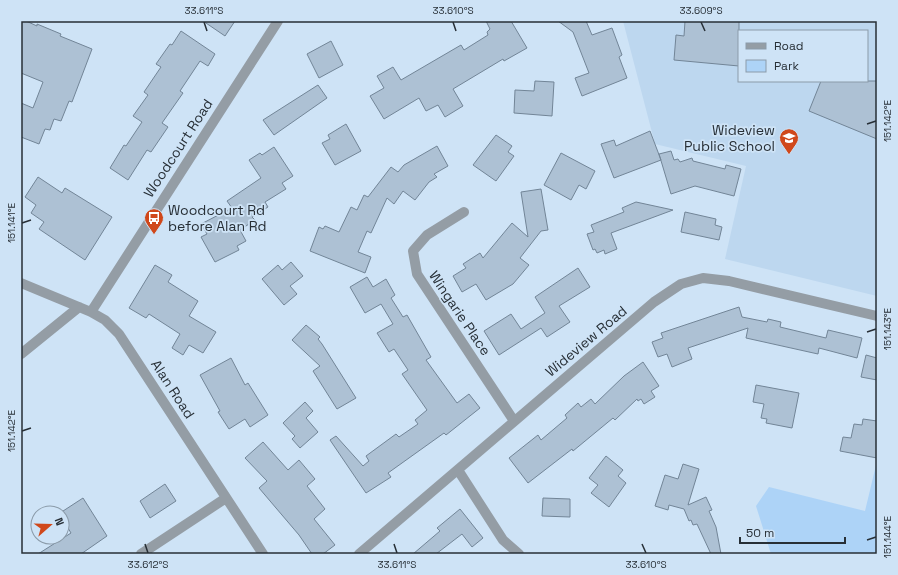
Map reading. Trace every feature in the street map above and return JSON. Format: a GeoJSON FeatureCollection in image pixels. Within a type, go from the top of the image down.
{"type":"FeatureCollection","features":[{"type":"Feature","properties":{"kind":"street","name":"Woodcourt Road"},"geometry":{"type":"LineString","coordinates":[[91,312],[278,21]]}},
{"type":"Feature","properties":{"kind":"street","name":"Wingarie Place"},"geometry":{"type":"LineString","coordinates":[[464,212],[427,235],[413,251],[417,274],[514,421]]}},
{"type":"Feature","properties":{"kind":"street","name":"Wideview Road"},"geometry":{"type":"LineString","coordinates":[[359,554],[654,302],[681,284],[703,278],[729,281],[877,316]]}},
{"type":"Feature","properties":{"kind":"street","name":"Alan Road"},"geometry":{"type":"LineString","coordinates":[[21,283],[91,312],[105,320],[123,340],[263,554]]}},
{"type":"Feature","properties":{"kind":"street"},"geometry":{"type":"LineString","coordinates":[[21,354],[79,307]]}},
{"type":"Feature","properties":{"kind":"street"},"geometry":{"type":"LineString","coordinates":[[458,470],[503,540],[519,554]]}},
{"type":"Feature","properties":{"kind":"street"},"geometry":{"type":"LineString","coordinates":[[141,554],[226,498]]}},
{"type":"Feature","properties":{"kind":"shaded area","name":"Wideview Public School"},"geometry":{"type":"Polygon","coordinates":[[[623,21],[877,21],[877,296],[725,259],[746,166],[655,144],[623,21]]]}},
{"type":"Feature","properties":{"kind":"green space"},"geometry":{"type":"Polygon","coordinates":[[[877,461],[877,554],[771,554],[756,506],[769,487],[865,511],[877,461]]]}},
{"type":"Feature","properties":{"kind":"building"},"geometry":{"type":"Polygon","coordinates":[[[21,21],[26,21],[37,26],[37,24],[61,34],[60,36],[92,49],[72,102],[69,101],[61,121],[54,119],[50,130],[45,129],[39,144],[21,137],[21,103],[33,108],[43,82],[21,73],[21,21]]]}},
{"type":"Feature","properties":{"kind":"building"},"geometry":{"type":"Polygon","coordinates":[[[203,21],[235,21],[225,36],[203,21]]]}},
{"type":"Feature","properties":{"kind":"building"},"geometry":{"type":"Polygon","coordinates":[[[486,21],[511,21],[527,48],[504,61],[503,59],[453,89],[463,106],[445,117],[438,105],[426,111],[419,98],[384,119],[370,96],[384,88],[377,76],[393,67],[401,80],[461,45],[464,50],[488,35],[487,32],[490,29],[486,21]]]}},
{"type":"Feature","properties":{"kind":"building"},"geometry":{"type":"Polygon","coordinates":[[[558,21],[586,21],[592,35],[612,28],[622,55],[619,57],[627,78],[582,96],[575,78],[589,73],[573,32],[558,21]]]}},
{"type":"Feature","properties":{"kind":"building"},"geometry":{"type":"Polygon","coordinates":[[[685,21],[739,21],[738,66],[674,60],[676,35],[684,36],[685,21]]]}},
{"type":"Feature","properties":{"kind":"building"},"geometry":{"type":"Polygon","coordinates":[[[181,31],[215,54],[208,66],[200,61],[180,91],[183,93],[162,123],[168,127],[151,152],[147,150],[128,180],[110,168],[124,145],[126,146],[142,122],[133,116],[148,95],[144,92],[161,67],[156,64],[170,44],[172,45],[181,31]]]}},
{"type":"Feature","properties":{"kind":"building"},"geometry":{"type":"Polygon","coordinates":[[[331,41],[343,65],[319,78],[307,54],[331,41]]]}},
{"type":"Feature","properties":{"kind":"building"},"geometry":{"type":"Polygon","coordinates":[[[535,81],[554,82],[552,116],[514,113],[515,90],[534,91],[535,81]]]}},
{"type":"Feature","properties":{"kind":"building"},"geometry":{"type":"Polygon","coordinates":[[[877,81],[877,139],[809,111],[821,82],[877,81]]]}},
{"type":"Feature","properties":{"kind":"building"},"geometry":{"type":"Polygon","coordinates":[[[318,85],[327,98],[274,135],[263,120],[318,85]]]}},
{"type":"Feature","properties":{"kind":"building"},"geometry":{"type":"Polygon","coordinates":[[[346,124],[361,151],[335,165],[322,143],[330,139],[328,135],[346,124]]]}},
{"type":"Feature","properties":{"kind":"building"},"geometry":{"type":"Polygon","coordinates":[[[650,131],[661,160],[614,178],[601,144],[614,140],[616,146],[650,131]]]}},
{"type":"Feature","properties":{"kind":"building"},"geometry":{"type":"Polygon","coordinates":[[[496,135],[512,146],[508,152],[514,156],[496,181],[473,165],[496,135]]]}},
{"type":"Feature","properties":{"kind":"building"},"geometry":{"type":"Polygon","coordinates":[[[437,146],[448,166],[434,174],[437,177],[429,182],[415,200],[403,191],[394,204],[387,198],[371,233],[367,231],[358,252],[371,257],[365,273],[310,251],[319,227],[323,229],[325,226],[339,232],[351,207],[357,210],[364,195],[368,197],[391,167],[398,172],[404,165],[437,146]]]}},
{"type":"Feature","properties":{"kind":"building"},"geometry":{"type":"Polygon","coordinates":[[[274,147],[293,176],[282,183],[286,189],[265,202],[268,207],[252,217],[255,220],[240,230],[246,241],[237,246],[239,250],[215,262],[201,237],[207,234],[201,224],[232,208],[227,201],[261,178],[249,160],[260,153],[262,155],[274,147]]]}},
{"type":"Feature","properties":{"kind":"building"},"geometry":{"type":"Polygon","coordinates":[[[671,151],[674,160],[678,159],[680,162],[692,158],[693,161],[725,169],[726,165],[741,169],[734,196],[695,186],[671,194],[659,154],[671,151]]]}},
{"type":"Feature","properties":{"kind":"building"},"geometry":{"type":"Polygon","coordinates":[[[561,153],[595,171],[586,189],[579,185],[571,200],[544,185],[561,153]]]}},
{"type":"Feature","properties":{"kind":"building"},"geometry":{"type":"Polygon","coordinates":[[[38,177],[62,193],[65,188],[112,217],[85,260],[39,229],[44,222],[31,213],[36,205],[25,197],[38,177]]]}},
{"type":"Feature","properties":{"kind":"building"},"geometry":{"type":"Polygon","coordinates":[[[541,189],[548,230],[541,231],[520,258],[529,265],[513,284],[486,300],[476,284],[462,292],[453,276],[466,268],[463,264],[480,253],[483,258],[512,223],[528,237],[521,192],[541,189]]]}},
{"type":"Feature","properties":{"kind":"building"},"geometry":{"type":"Polygon","coordinates":[[[636,202],[673,210],[611,233],[617,249],[605,254],[604,250],[597,253],[595,249],[593,250],[587,234],[594,232],[591,225],[624,212],[622,208],[636,202]]]}},
{"type":"Feature","properties":{"kind":"building"},"geometry":{"type":"Polygon","coordinates":[[[685,212],[716,219],[715,225],[722,227],[719,240],[681,232],[685,212]]]}},
{"type":"Feature","properties":{"kind":"building"},"geometry":{"type":"Polygon","coordinates":[[[291,262],[303,276],[290,286],[297,294],[284,305],[262,279],[278,265],[282,270],[291,262]]]}},
{"type":"Feature","properties":{"kind":"building"},"geometry":{"type":"Polygon","coordinates":[[[155,265],[172,275],[168,282],[198,301],[189,316],[216,332],[203,353],[189,345],[183,355],[172,348],[180,334],[149,314],[146,318],[129,308],[155,265]]]}},
{"type":"Feature","properties":{"kind":"building"},"geometry":{"type":"Polygon","coordinates":[[[578,268],[590,287],[559,306],[570,322],[547,337],[541,328],[499,355],[484,331],[511,314],[521,329],[545,313],[535,297],[578,268]]]}},
{"type":"Feature","properties":{"kind":"building"},"geometry":{"type":"Polygon","coordinates":[[[367,277],[373,287],[386,279],[395,295],[391,298],[403,317],[407,315],[431,357],[426,360],[457,403],[469,394],[480,408],[446,435],[444,433],[388,473],[391,477],[366,493],[330,440],[336,436],[363,466],[369,461],[366,456],[396,434],[399,437],[418,424],[415,420],[427,410],[402,374],[408,370],[394,349],[389,352],[377,333],[393,324],[381,304],[365,313],[350,287],[367,277]]]}},
{"type":"Feature","properties":{"kind":"building"},"geometry":{"type":"Polygon","coordinates":[[[739,307],[742,317],[767,322],[768,319],[781,322],[780,327],[826,338],[828,330],[862,338],[857,358],[819,348],[818,354],[746,338],[748,328],[688,348],[692,359],[672,367],[667,354],[658,357],[652,342],[663,338],[661,333],[739,307]]]}},
{"type":"Feature","properties":{"kind":"building"},"geometry":{"type":"Polygon","coordinates":[[[306,325],[320,337],[318,339],[356,398],[337,409],[313,371],[320,366],[292,340],[306,325]]]}},
{"type":"Feature","properties":{"kind":"building"},"geometry":{"type":"Polygon","coordinates":[[[866,355],[877,358],[877,380],[861,377],[866,355]]]}},
{"type":"Feature","properties":{"kind":"building"},"geometry":{"type":"Polygon","coordinates":[[[231,358],[245,385],[248,383],[268,415],[250,427],[245,419],[229,429],[218,412],[220,411],[200,375],[231,358]]]}},
{"type":"Feature","properties":{"kind":"building"},"geometry":{"type":"Polygon","coordinates":[[[643,362],[659,386],[651,391],[655,397],[644,404],[641,399],[638,401],[637,399],[615,420],[613,418],[573,451],[572,449],[528,483],[509,458],[538,435],[541,440],[567,418],[565,415],[578,403],[581,407],[591,399],[595,404],[624,376],[643,362]]]}},
{"type":"Feature","properties":{"kind":"building"},"geometry":{"type":"Polygon","coordinates":[[[756,385],[799,393],[792,428],[766,423],[767,419],[761,418],[764,404],[753,402],[756,385]]]}},
{"type":"Feature","properties":{"kind":"building"},"geometry":{"type":"Polygon","coordinates":[[[305,402],[313,411],[306,418],[318,432],[300,448],[292,439],[295,436],[283,423],[305,402]]]}},
{"type":"Feature","properties":{"kind":"building"},"geometry":{"type":"Polygon","coordinates":[[[863,419],[877,421],[877,458],[840,451],[843,437],[851,438],[854,424],[862,425],[863,419]]]}},
{"type":"Feature","properties":{"kind":"building"},"geometry":{"type":"Polygon","coordinates":[[[263,442],[288,470],[299,460],[315,479],[307,486],[325,509],[314,519],[335,545],[323,554],[312,554],[299,535],[259,488],[267,481],[245,458],[263,442]]]}},
{"type":"Feature","properties":{"kind":"building"},"geometry":{"type":"Polygon","coordinates":[[[606,456],[623,470],[618,476],[626,483],[609,507],[591,493],[598,485],[589,478],[606,456]]]}},
{"type":"Feature","properties":{"kind":"building"},"geometry":{"type":"Polygon","coordinates":[[[683,464],[699,469],[688,505],[706,497],[712,510],[709,511],[716,527],[721,554],[711,554],[697,524],[693,525],[691,520],[689,521],[684,509],[669,505],[668,510],[655,506],[665,475],[678,479],[683,464]]]}},
{"type":"Feature","properties":{"kind":"building"},"geometry":{"type":"Polygon","coordinates":[[[165,484],[176,501],[150,518],[140,501],[165,484]]]}},
{"type":"Feature","properties":{"kind":"building"},"geometry":{"type":"Polygon","coordinates":[[[83,498],[107,536],[81,554],[38,554],[52,545],[70,545],[70,506],[83,498]]]}},
{"type":"Feature","properties":{"kind":"building"},"geometry":{"type":"Polygon","coordinates":[[[543,498],[570,499],[570,517],[542,516],[543,498]]]}},
{"type":"Feature","properties":{"kind":"building"},"geometry":{"type":"Polygon","coordinates":[[[460,509],[483,538],[472,547],[462,534],[436,554],[413,554],[440,531],[437,528],[460,509]]]}},
{"type":"Feature","properties":{"kind":"place","name":"Wideview Public School"},"geometry":{"type":"Point","coordinates":[789,155]}},
{"type":"Feature","properties":{"kind":"place","name":"Woodcourt Rd before Alan Rd"},"geometry":{"type":"Point","coordinates":[154,235]}}]}
